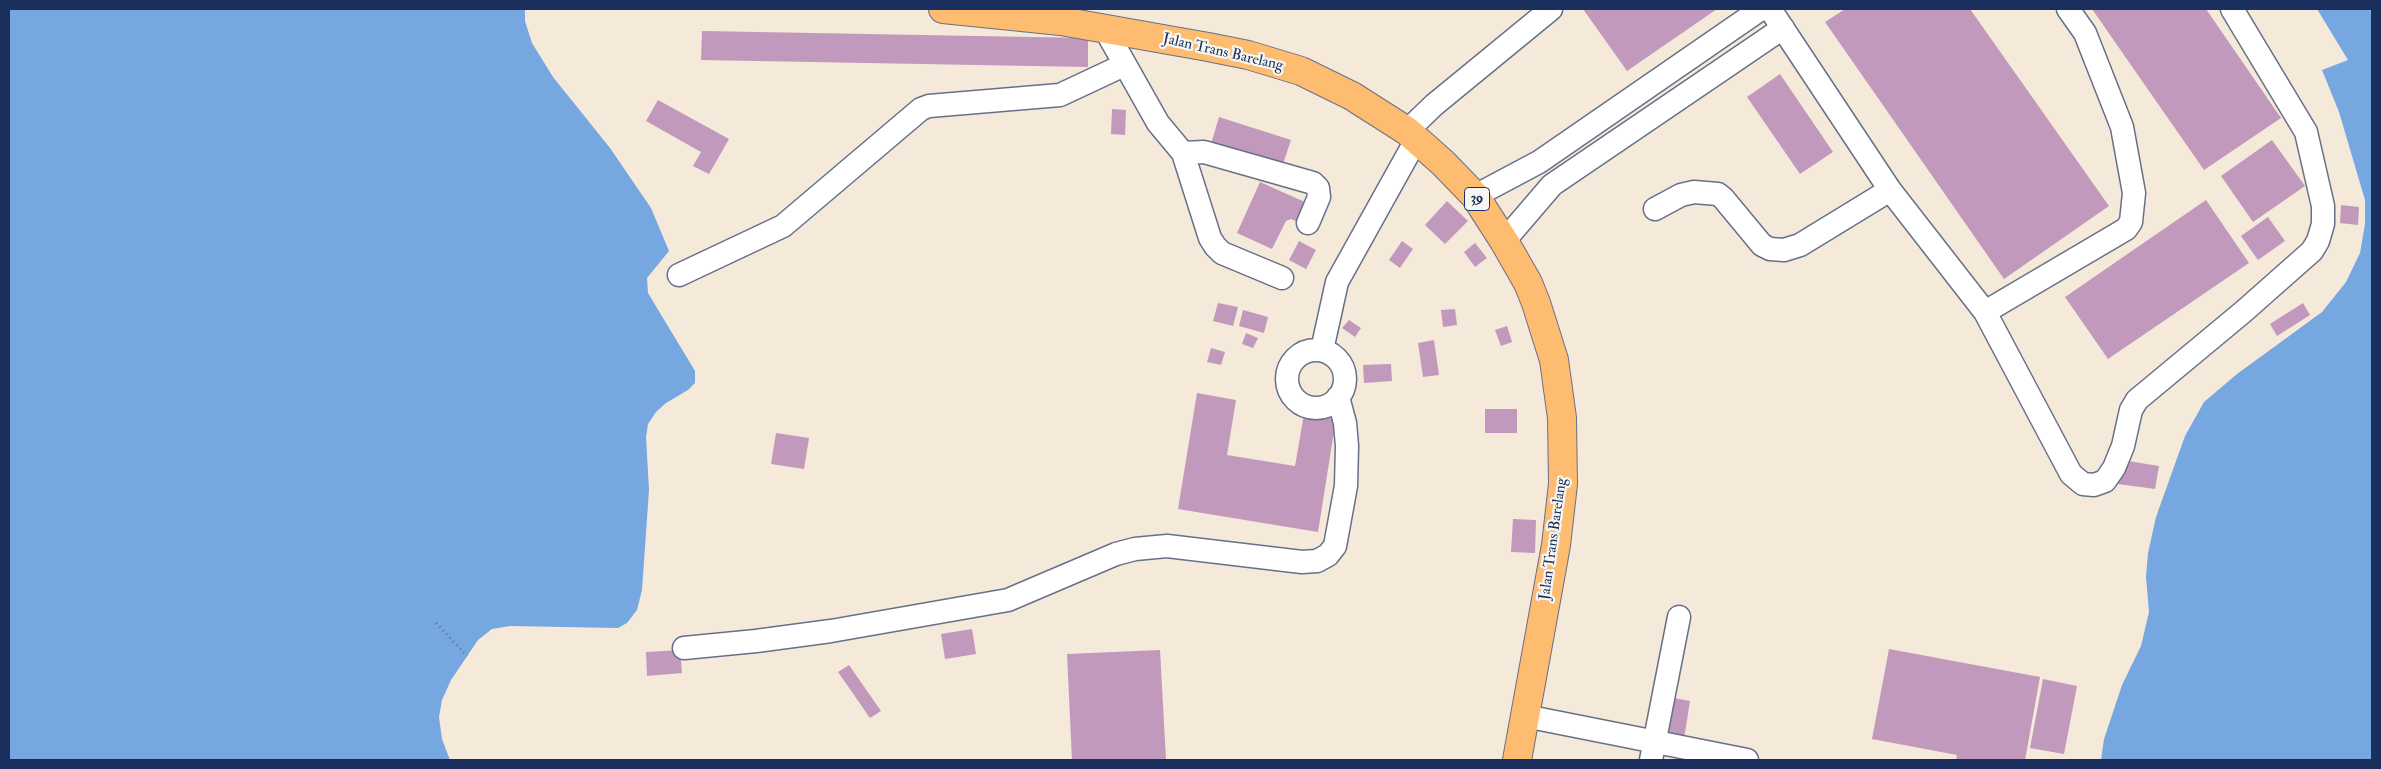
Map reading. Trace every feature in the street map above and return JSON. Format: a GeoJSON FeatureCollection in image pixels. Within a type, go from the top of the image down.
{"type":"FeatureCollection","features":[{"type":"Feature","properties":{"kind":"highway","name":"Jalan Trans Barelang"},"geometry":{"type":"LineString","coordinates":[[943,9],[1017,15],[1105,29],[1248,55],[1301,71],[1352,96],[1411,135],[1443,163],[1474,196],[1504,241],[1528,283],[1545,326],[1554,360],[1562,418],[1563,484],[1556,545],[1517,760]]}},
{"type":"Feature","properties":{"kind":"street"},"geometry":{"type":"LineString","coordinates":[[1322,350],[1337,282],[1411,135],[1434,105],[1551,9]]}},
{"type":"Feature","properties":{"kind":"street"},"geometry":{"type":"LineString","coordinates":[[1985,312],[2126,229],[2131,222],[2134,193],[2122,127],[2085,33],[2068,9]]}},
{"type":"Feature","properties":{"kind":"street"},"geometry":{"type":"LineString","coordinates":[[1774,14],[1890,190],[1985,312],[2071,474],[2083,484],[2094,485],[2105,481],[2114,468],[2123,446],[2131,410],[2137,400],[2312,252],[2318,241],[2323,224],[2323,206],[2306,132],[2232,9]]}},
{"type":"Feature","properties":{"kind":"street"},"geometry":{"type":"LineString","coordinates":[[1474,196],[1539,162],[1774,14]]}},
{"type":"Feature","properties":{"kind":"street"},"geometry":{"type":"LineString","coordinates":[[1504,241],[1552,185],[1774,14]]}},
{"type":"Feature","properties":{"kind":"street"},"geometry":{"type":"LineString","coordinates":[[1105,29],[1158,123],[1183,153],[1210,238],[1215,246],[1222,253],[1282,278]]}},
{"type":"Feature","properties":{"kind":"street"},"geometry":{"type":"LineString","coordinates":[[679,275],[783,226],[921,109],[929,106],[1060,95],[1124,65]]}},
{"type":"Feature","properties":{"kind":"street"},"geometry":{"type":"LineString","coordinates":[[1183,153],[1204,152],[1313,183],[1318,188],[1319,196],[1308,223]]}},
{"type":"Feature","properties":{"kind":"street"},"geometry":{"type":"LineString","coordinates":[[1539,162],[1552,185]]}},
{"type":"Feature","properties":{"kind":"street"},"geometry":{"type":"LineString","coordinates":[[1655,210],[1681,195],[1694,192],[1718,194],[1762,246],[1770,249],[1784,250],[1800,245],[1890,190]]}},
{"type":"Feature","properties":{"kind":"street"},"geometry":{"type":"LineString","coordinates":[[1311,350],[1322,350],[1335,357],[1343,369],[1345,379],[1343,389],[1338,397],[1331,404],[1321,408],[1311,408],[1302,405],[1289,393],[1286,375],[1294,358],[1311,350]]}},
{"type":"Feature","properties":{"kind":"street"},"geometry":{"type":"LineString","coordinates":[[684,648],[812,634],[999,602],[1023,595],[1116,554],[1135,549],[1167,546],[1302,562],[1317,561],[1328,555],[1335,546],[1346,486],[1347,446],[1345,423],[1338,397]]}},
{"type":"Feature","properties":{"kind":"street"},"geometry":{"type":"LineString","coordinates":[[1653,751],[1678,617]]}},
{"type":"Feature","properties":{"kind":"street"},"geometry":{"type":"LineString","coordinates":[[1525,716],[1653,751],[1747,760]]}},
{"type":"Feature","properties":{"kind":"path"},"geometry":{"type":"LineString","coordinates":[[436,624],[467,656]]}},
{"type":"Feature","properties":{"kind":"water"},"geometry":{"type":"Polygon","coordinates":[[[9,9],[525,9],[525,21],[532,43],[553,77],[610,148],[651,208],[669,251],[647,278],[648,293],[695,371],[695,383],[688,390],[666,403],[656,412],[648,424],[646,437],[649,490],[642,590],[637,610],[627,623],[618,628],[510,626],[492,629],[478,640],[451,680],[442,700],[439,717],[442,739],[450,760],[9,760],[9,9]]]}},
{"type":"Feature","properties":{"kind":"water"},"geometry":{"type":"Polygon","coordinates":[[[2317,9],[2372,9],[2372,760],[2101,760],[2104,739],[2122,685],[2141,646],[2149,612],[2146,577],[2148,553],[2156,517],[2185,436],[2204,402],[2237,374],[2322,312],[2346,282],[2360,253],[2365,224],[2365,200],[2339,112],[2322,70],[2348,60],[2317,9]]]}},
{"type":"Feature","properties":{"kind":"building"},"geometry":{"type":"Polygon","coordinates":[[[1583,9],[1717,9],[1627,71],[1583,9]]]}},
{"type":"Feature","properties":{"kind":"building"},"geometry":{"type":"Polygon","coordinates":[[[1845,9],[1970,9],[2109,206],[2004,279],[1825,22],[1845,9]]]}},
{"type":"Feature","properties":{"kind":"building"},"geometry":{"type":"Polygon","coordinates":[[[2092,9],[2206,9],[2281,118],[2204,170],[2092,9]]]}},
{"type":"Feature","properties":{"kind":"building"},"geometry":{"type":"Polygon","coordinates":[[[702,31],[1088,38],[1088,67],[701,60],[702,31]]]}},
{"type":"Feature","properties":{"kind":"building"},"geometry":{"type":"Polygon","coordinates":[[[1780,74],[1833,152],[1800,174],[1747,97],[1780,74]]]}},
{"type":"Feature","properties":{"kind":"building"},"geometry":{"type":"Polygon","coordinates":[[[658,100],[729,139],[709,174],[693,166],[701,152],[646,121],[658,100]]]}},
{"type":"Feature","properties":{"kind":"building"},"geometry":{"type":"Polygon","coordinates":[[[1112,109],[1126,110],[1125,135],[1111,134],[1112,109]]]}},
{"type":"Feature","properties":{"kind":"building"},"geometry":{"type":"Polygon","coordinates":[[[1219,117],[1291,140],[1282,167],[1211,144],[1219,117]]]}},
{"type":"Feature","properties":{"kind":"building"},"geometry":{"type":"Polygon","coordinates":[[[2272,140],[2305,186],[2253,222],[2221,176],[2272,140]]]}},
{"type":"Feature","properties":{"kind":"building"},"geometry":{"type":"Polygon","coordinates":[[[1260,182],[1307,203],[1298,222],[1291,219],[1286,221],[1272,249],[1237,233],[1260,182]]]}},
{"type":"Feature","properties":{"kind":"building"},"geometry":{"type":"Polygon","coordinates":[[[2206,200],[2249,263],[2108,359],[2065,297],[2206,200]]]}},
{"type":"Feature","properties":{"kind":"building"},"geometry":{"type":"Polygon","coordinates":[[[1447,201],[1468,221],[1445,244],[1425,225],[1447,201]]]}},
{"type":"Feature","properties":{"kind":"building"},"geometry":{"type":"Polygon","coordinates":[[[2341,205],[2359,207],[2358,225],[2340,223],[2341,205]]]}},
{"type":"Feature","properties":{"kind":"building"},"geometry":{"type":"Polygon","coordinates":[[[2268,217],[2285,241],[2258,260],[2241,236],[2268,217]]]}},
{"type":"Feature","properties":{"kind":"building"},"geometry":{"type":"Polygon","coordinates":[[[1299,241],[1316,250],[1306,269],[1289,260],[1299,241]]]}},
{"type":"Feature","properties":{"kind":"building"},"geometry":{"type":"Polygon","coordinates":[[[1402,241],[1413,249],[1400,268],[1389,260],[1402,241]]]}},
{"type":"Feature","properties":{"kind":"building"},"geometry":{"type":"Polygon","coordinates":[[[1475,243],[1487,258],[1475,267],[1464,252],[1475,243]]]}},
{"type":"Feature","properties":{"kind":"building"},"geometry":{"type":"Polygon","coordinates":[[[1218,303],[1238,307],[1233,326],[1213,321],[1218,303]]]}},
{"type":"Feature","properties":{"kind":"building"},"geometry":{"type":"Polygon","coordinates":[[[2303,303],[2310,315],[2277,336],[2270,324],[2303,303]]]}},
{"type":"Feature","properties":{"kind":"building"},"geometry":{"type":"Polygon","coordinates":[[[1455,309],[1457,325],[1443,327],[1441,310],[1455,309]]]}},
{"type":"Feature","properties":{"kind":"building"},"geometry":{"type":"Polygon","coordinates":[[[1243,310],[1268,317],[1264,333],[1239,326],[1243,310]]]}},
{"type":"Feature","properties":{"kind":"building"},"geometry":{"type":"Polygon","coordinates":[[[1349,320],[1361,328],[1355,337],[1342,328],[1349,320]]]}},
{"type":"Feature","properties":{"kind":"building"},"geometry":{"type":"Polygon","coordinates":[[[1507,326],[1512,342],[1501,346],[1495,330],[1507,326]]]}},
{"type":"Feature","properties":{"kind":"building"},"geometry":{"type":"Polygon","coordinates":[[[1246,333],[1258,338],[1253,348],[1242,344],[1246,333]]]}},
{"type":"Feature","properties":{"kind":"building"},"geometry":{"type":"Polygon","coordinates":[[[1434,340],[1439,375],[1423,377],[1418,343],[1434,340]]]}},
{"type":"Feature","properties":{"kind":"building"},"geometry":{"type":"Polygon","coordinates":[[[1211,348],[1225,352],[1221,365],[1207,362],[1211,348]]]}},
{"type":"Feature","properties":{"kind":"building"},"geometry":{"type":"Polygon","coordinates":[[[1391,364],[1392,381],[1364,383],[1363,365],[1391,364]]]}},
{"type":"Feature","properties":{"kind":"building"},"geometry":{"type":"Polygon","coordinates":[[[1197,393],[1236,400],[1227,455],[1295,466],[1304,414],[1336,419],[1318,532],[1178,509],[1197,393]]]}},
{"type":"Feature","properties":{"kind":"building"},"geometry":{"type":"Polygon","coordinates":[[[1485,409],[1517,409],[1517,433],[1485,433],[1485,409]]]}},
{"type":"Feature","properties":{"kind":"building"},"geometry":{"type":"Polygon","coordinates":[[[776,433],[809,438],[804,469],[771,464],[776,433]]]}},
{"type":"Feature","properties":{"kind":"building"},"geometry":{"type":"Polygon","coordinates":[[[2122,460],[2159,466],[2155,489],[2118,484],[2122,460]]]}},
{"type":"Feature","properties":{"kind":"building"},"geometry":{"type":"Polygon","coordinates":[[[1513,519],[1536,520],[1535,553],[1511,552],[1513,519]]]}},
{"type":"Feature","properties":{"kind":"building"},"geometry":{"type":"Polygon","coordinates":[[[972,629],[976,654],[945,659],[941,634],[972,629]]]}},
{"type":"Feature","properties":{"kind":"building"},"geometry":{"type":"Polygon","coordinates":[[[1889,649],[2040,677],[2025,760],[1956,760],[1957,755],[1872,739],[1889,649]]]}},
{"type":"Feature","properties":{"kind":"building"},"geometry":{"type":"Polygon","coordinates":[[[680,650],[682,673],[647,676],[646,652],[680,650]]]}},
{"type":"Feature","properties":{"kind":"building"},"geometry":{"type":"Polygon","coordinates":[[[1160,650],[1166,760],[1072,760],[1067,654],[1160,650]]]}},
{"type":"Feature","properties":{"kind":"building"},"geometry":{"type":"Polygon","coordinates":[[[849,665],[881,711],[870,718],[838,672],[849,665]]]}},
{"type":"Feature","properties":{"kind":"building"},"geometry":{"type":"Polygon","coordinates":[[[2043,679],[2077,686],[2064,754],[2030,748],[2043,679]]]}},
{"type":"Feature","properties":{"kind":"building"},"geometry":{"type":"Polygon","coordinates":[[[1674,698],[1690,701],[1684,739],[1667,737],[1674,698]]]}}]}
